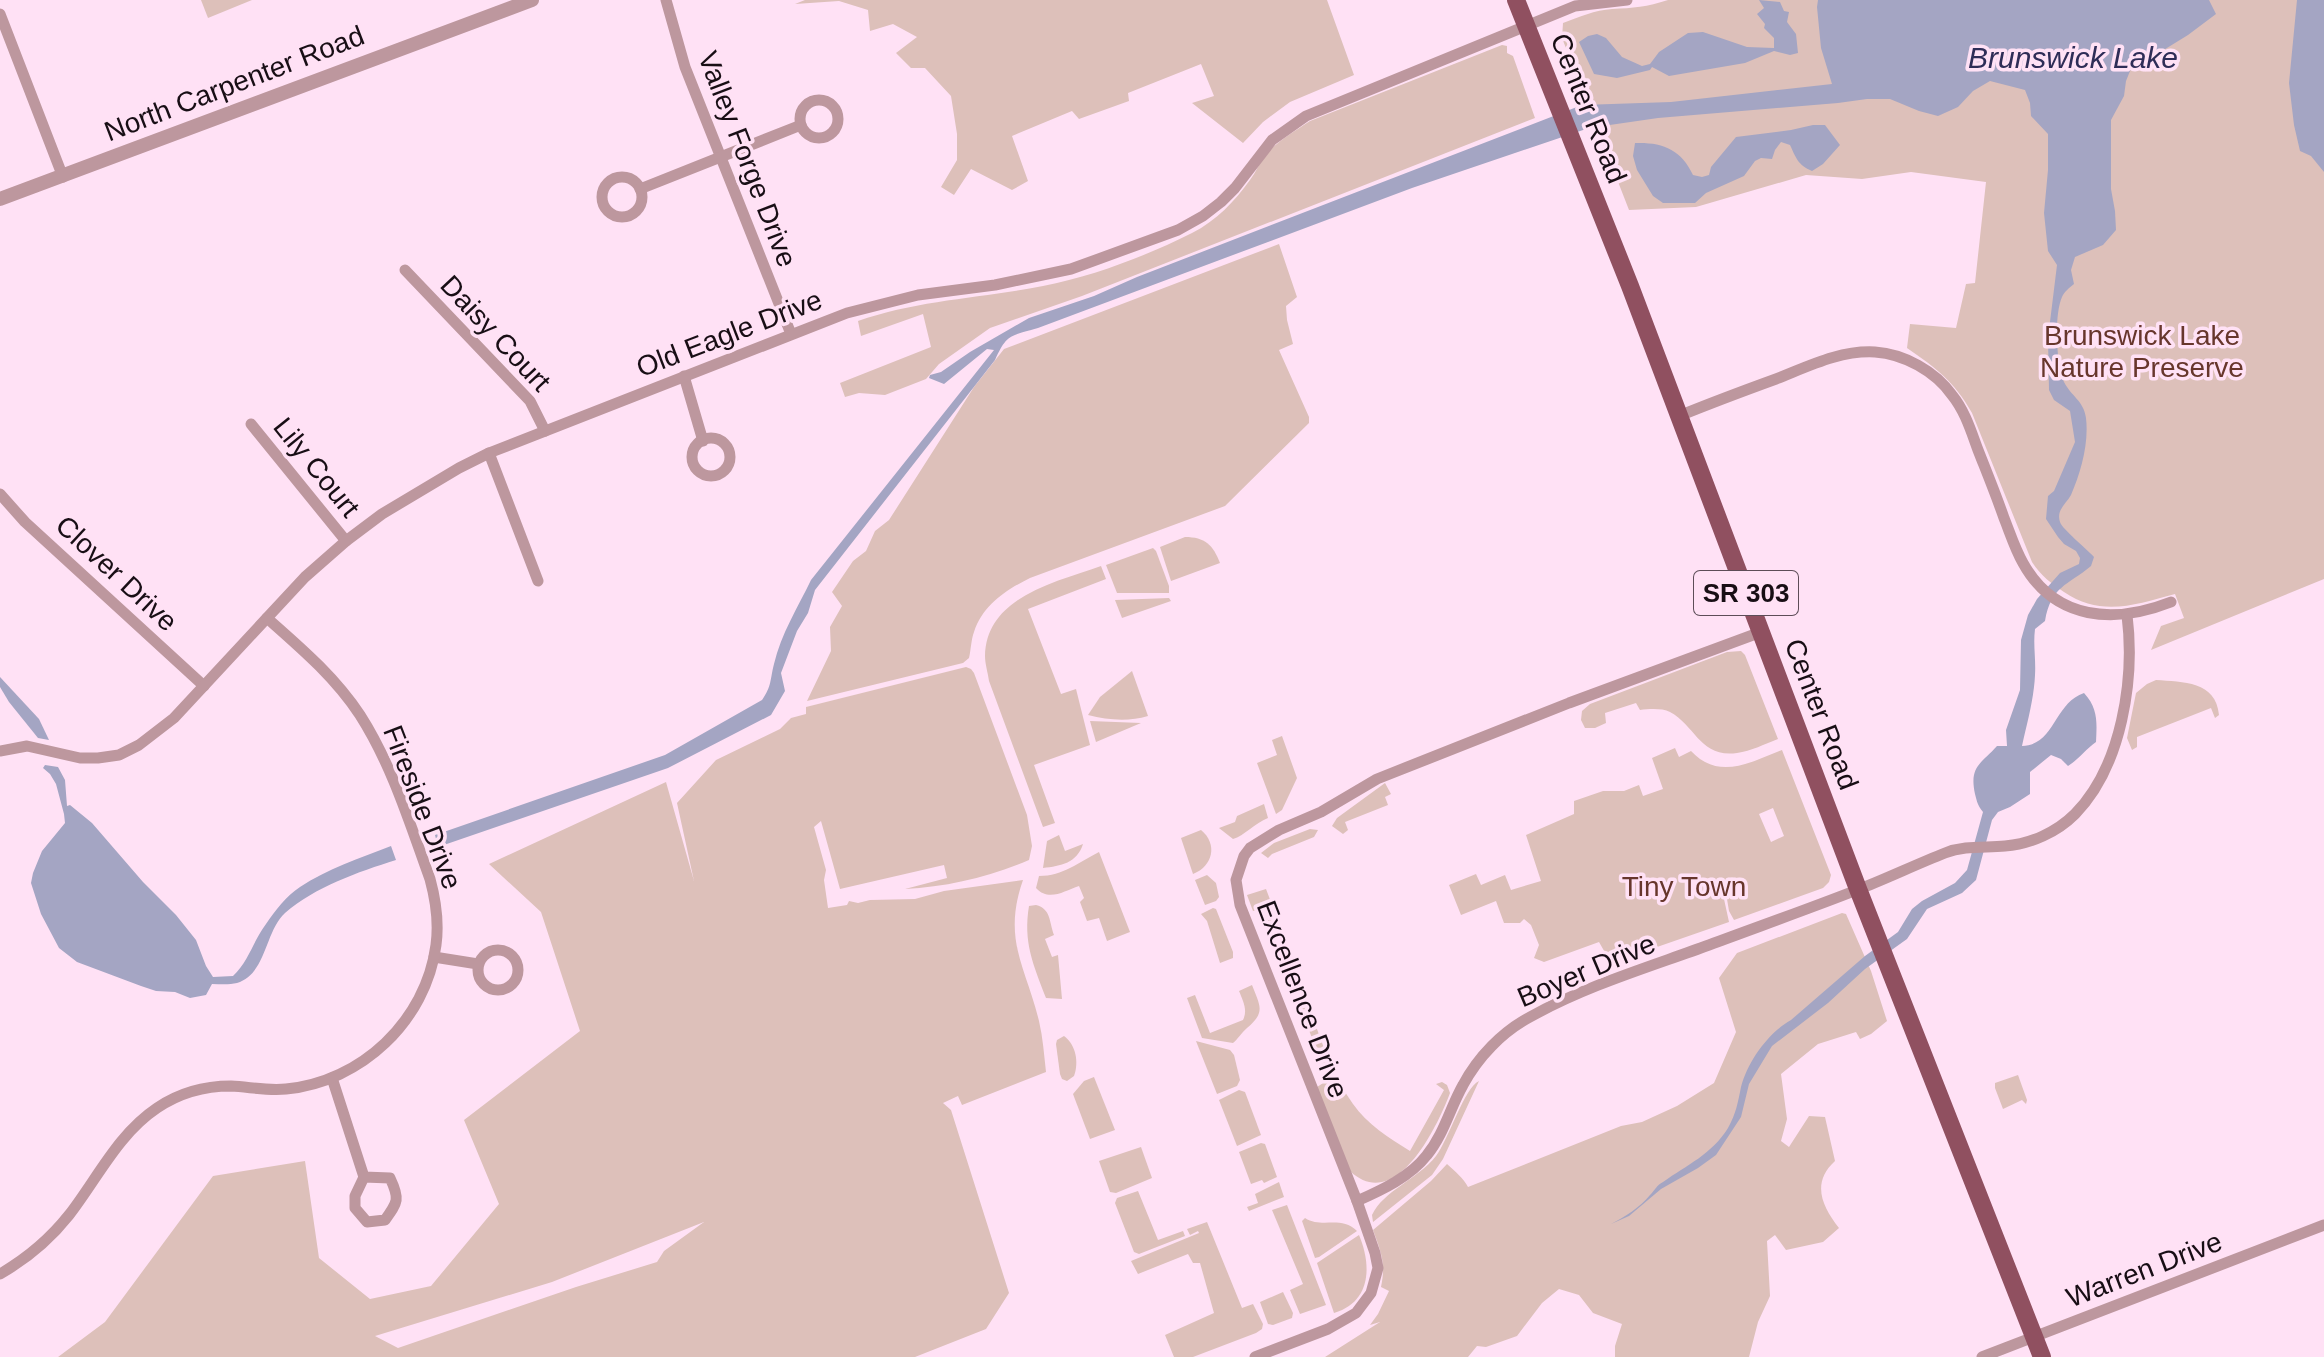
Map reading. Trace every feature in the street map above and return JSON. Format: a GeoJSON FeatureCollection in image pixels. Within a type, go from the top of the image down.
{"type":"FeatureCollection","features":[{"type":"Feature","properties":{"kind":"main road","name":"Center Road"},"geometry":{"type":"LineString","coordinates":[[1516,0],[1679,416],[1858,889],[2042,1357]]}},
{"type":"Feature","properties":{"kind":"street","name":"North Carpenter Road"},"geometry":{"type":"LineString","coordinates":[[0,199],[532,0]]}},
{"type":"Feature","properties":{"kind":"street","name":"Valley Forge Drive"},"geometry":{"type":"LineString","coordinates":[[666,0],[685,67],[791,334]]}},
{"type":"Feature","properties":{"kind":"street","name":"Old Eagle Drive"},"geometry":{"type":"LineString","coordinates":[[0,751],[27,746],[80,758],[98,758],[119,755],[158,732],[305,577],[346,541],[419,489],[489,453],[847,313],[918,295],[1014,282],[1071,269],[1178,230],[1221,202],[1272,140],[1306,116],[1575,6],[1627,0]]}},
{"type":"Feature","properties":{"kind":"street"},"geometry":{"type":"LineString","coordinates":[[0,14],[63,177]]}},
{"type":"Feature","properties":{"kind":"street"},"geometry":{"type":"LineString","coordinates":[[640,189],[801,125]]}},
{"type":"Feature","properties":{"kind":"street","name":"Daisy Court"},"geometry":{"type":"LineString","coordinates":[[405,270],[530,401],[545,431]]}},
{"type":"Feature","properties":{"kind":"street"},"geometry":{"type":"LineString","coordinates":[[1679,416],[1841,355],[1870,352],[1905,359],[1935,377],[1959,404],[2014,545],[2035,581],[2052,596],[2076,609],[2096,615],[2127,615],[2171,602]]}},
{"type":"Feature","properties":{"kind":"street"},"geometry":{"type":"LineString","coordinates":[[684,376],[703,441]]}},
{"type":"Feature","properties":{"kind":"street","name":"Lily Court"},"geometry":{"type":"LineString","coordinates":[[251,424],[346,541]]}},
{"type":"Feature","properties":{"kind":"street"},"geometry":{"type":"LineString","coordinates":[[489,453],[538,581]]}},
{"type":"Feature","properties":{"kind":"street","name":"Clover Drive"},"geometry":{"type":"LineString","coordinates":[[0,494],[25,522],[204,686]]}},
{"type":"Feature","properties":{"kind":"street","name":"Boyer Drive"},"geometry":{"type":"LineString","coordinates":[[1357,1201],[1403,1176],[1425,1157],[1437,1141],[1475,1066],[1496,1042],[1519,1023],[1584,992],[1948,852],[2022,843],[2041,837],[2066,821],[2087,800],[2111,754],[2126,700],[2130,671],[2127,615]]}},
{"type":"Feature","properties":{"kind":"street","name":"Fireside Drive"},"geometry":{"type":"LineString","coordinates":[[0,1274],[51,1235],[128,1133],[159,1106],[176,1097],[211,1087],[286,1089],[332,1078],[361,1062],[396,1033],[421,996],[434,957],[437,923],[430,879],[390,774],[377,744],[340,688],[318,663],[267,618]]}},
{"type":"Feature","properties":{"kind":"street","name":"Excellence Drive"},"geometry":{"type":"LineString","coordinates":[[1255,1357],[1345,1321],[1371,1293],[1378,1268],[1357,1201],[1240,905],[1236,880],[1244,856],[1264,838],[1321,812],[1377,779],[1574,701],[1761,632]]}},
{"type":"Feature","properties":{"kind":"street"},"geometry":{"type":"LineString","coordinates":[[434,957],[478,964]]}},
{"type":"Feature","properties":{"kind":"street"},"geometry":{"type":"LineString","coordinates":[[332,1078],[364,1177],[355,1196],[355,1208],[367,1222],[385,1220],[396,1205],[398,1194],[390,1178],[364,1177]]}},
{"type":"Feature","properties":{"kind":"street","name":"Warren Drive"},"geometry":{"type":"LineString","coordinates":[[1982,1357],[2324,1225]]}},
{"type":"Feature","properties":{"kind":"green space"},"geometry":{"type":"Polygon","coordinates":[[[201,0],[252,0],[208,18],[201,0]]]}},
{"type":"Feature","properties":{"kind":"green space"},"geometry":{"type":"Polygon","coordinates":[[[805,0],[1327,0],[1354,75],[1290,102],[1263,122],[1243,143],[1192,103],[1214,96],[1201,64],[1128,93],[1129,101],[1079,119],[1072,111],[1012,136],[1028,181],[1012,190],[971,169],[954,195],[941,187],[957,160],[957,134],[951,96],[925,68],[911,68],[896,53],[917,37],[893,24],[870,31],[868,10],[839,1],[795,4],[805,0]]]}},
{"type":"Feature","properties":{"kind":"green space","name":"Brunswick Lake Nature Preserve"},"geometry":{"type":"Polygon","coordinates":[[[1668,0],[2324,0],[2324,579],[2151,650],[2161,626],[2184,618],[2175,594],[2132,605],[2105,607],[2078,600],[2046,579],[2032,562],[1972,413],[1944,376],[1907,348],[1910,324],[1956,328],[1966,284],[1975,283],[1986,182],[1911,172],[1862,179],[1806,175],[1696,207],[1629,210],[1562,38],[1563,23],[1599,11],[1640,7],[1668,0]]]}},
{"type":"Feature","properties":{"kind":"green space"},"geometry":{"type":"Polygon","coordinates":[[[1502,45],[1507,46],[1507,53],[1513,56],[1535,118],[1082,296],[990,328],[939,364],[926,379],[885,395],[859,393],[845,397],[840,383],[931,347],[923,314],[861,336],[858,321],[926,304],[1062,282],[1156,250],[1201,228],[1217,216],[1244,188],[1266,154],[1310,121],[1502,45]]]}},
{"type":"Feature","properties":{"kind":"green space"},"geometry":{"type":"Polygon","coordinates":[[[1279,244],[1297,297],[1286,306],[1293,344],[1279,350],[1309,423],[1225,506],[1030,578],[1012,588],[996,599],[983,614],[973,635],[969,658],[963,663],[807,701],[831,651],[830,627],[842,606],[832,592],[853,561],[866,551],[875,531],[889,520],[974,387],[1004,349],[1279,244]]]}},
{"type":"Feature","properties":{"kind":"green space"},"geometry":{"type":"Polygon","coordinates":[[[1185,537],[1207,543],[1220,563],[1171,581],[1160,547],[1185,537]]]}},
{"type":"Feature","properties":{"kind":"green space"},"geometry":{"type":"Polygon","coordinates":[[[1153,548],[1169,593],[1117,593],[1106,565],[1153,548]]]}},
{"type":"Feature","properties":{"kind":"green space"},"geometry":{"type":"Polygon","coordinates":[[[1101,566],[1106,579],[1028,609],[1061,694],[1076,689],[1090,745],[1034,765],[1055,823],[1043,827],[989,681],[985,656],[988,636],[997,619],[1027,594],[1101,566]]]}},
{"type":"Feature","properties":{"kind":"green space"},"geometry":{"type":"Polygon","coordinates":[[[1169,598],[1171,601],[1122,618],[1115,600],[1169,598]]]}},
{"type":"Feature","properties":{"kind":"green space"},"geometry":{"type":"Polygon","coordinates":[[[1741,651],[1778,739],[1737,753],[1715,751],[1670,712],[1640,710],[1636,703],[1605,713],[1606,723],[1595,728],[1585,728],[1581,720],[1582,711],[1590,704],[1727,652],[1741,651]]]}},
{"type":"Feature","properties":{"kind":"green space"},"geometry":{"type":"Polygon","coordinates":[[[966,667],[971,669],[1027,815],[1032,846],[1029,860],[968,880],[905,889],[947,878],[944,865],[840,889],[821,821],[814,827],[826,870],[824,880],[828,908],[847,905],[849,901],[915,899],[944,891],[1023,880],[1017,901],[1015,937],[1039,1021],[1046,1072],[962,1105],[958,1096],[943,1103],[951,1110],[1009,1293],[986,1329],[915,1357],[58,1357],[105,1322],[213,1176],[305,1161],[319,1258],[370,1299],[431,1286],[499,1204],[464,1120],[580,1031],[541,912],[489,864],[666,782],[694,881],[677,803],[716,760],[780,729],[791,718],[806,714],[806,707],[966,667]],[[704,1222],[552,1282],[375,1336],[398,1348],[657,1262],[664,1251],[704,1222]]]}},
{"type":"Feature","properties":{"kind":"green space"},"geometry":{"type":"Polygon","coordinates":[[[1132,671],[1148,716],[1118,720],[1088,715],[1100,697],[1132,671]]]}},
{"type":"Feature","properties":{"kind":"green space"},"geometry":{"type":"Polygon","coordinates":[[[2156,680],[2187,683],[2205,690],[2212,695],[2219,715],[2215,718],[2211,708],[2137,737],[2137,747],[2132,750],[2127,738],[2136,693],[2156,680]]]}},
{"type":"Feature","properties":{"kind":"green space"},"geometry":{"type":"Polygon","coordinates":[[[1090,721],[1141,723],[1096,742],[1090,721]]]}},
{"type":"Feature","properties":{"kind":"green space"},"geometry":{"type":"Polygon","coordinates":[[[1282,736],[1297,778],[1282,810],[1276,814],[1257,763],[1277,755],[1272,740],[1282,736]]]}},
{"type":"Feature","properties":{"kind":"green space","name":"Tiny Town"},"geometry":{"type":"Polygon","coordinates":[[[1675,748],[1679,757],[1691,751],[1702,760],[1724,767],[1747,764],[1782,750],[1831,875],[1829,882],[1823,888],[1734,920],[1727,899],[1724,899],[1729,922],[1611,963],[1599,942],[1544,962],[1534,958],[1539,945],[1531,925],[1524,919],[1520,923],[1504,923],[1496,901],[1461,915],[1449,885],[1476,874],[1481,885],[1505,875],[1511,890],[1541,881],[1526,835],[1574,814],[1574,801],[1603,791],[1624,791],[1639,785],[1643,796],[1663,789],[1652,758],[1675,748]],[[1773,808],[1759,814],[1771,842],[1784,836],[1773,808]]]}},
{"type":"Feature","properties":{"kind":"green space"},"geometry":{"type":"Polygon","coordinates":[[[1385,783],[1391,794],[1385,797],[1388,805],[1345,822],[1348,830],[1343,834],[1332,826],[1337,818],[1385,783]]]}},
{"type":"Feature","properties":{"kind":"green space"},"geometry":{"type":"Polygon","coordinates":[[[1264,804],[1268,818],[1237,837],[1233,839],[1219,828],[1235,822],[1237,816],[1264,804]]]}},
{"type":"Feature","properties":{"kind":"green space"},"geometry":{"type":"Polygon","coordinates":[[[1310,829],[1318,830],[1314,837],[1268,858],[1261,853],[1274,843],[1310,829]]]}},
{"type":"Feature","properties":{"kind":"green space"},"geometry":{"type":"Polygon","coordinates":[[[1201,830],[1210,842],[1211,854],[1205,866],[1193,874],[1181,838],[1201,830]]]}},
{"type":"Feature","properties":{"kind":"green space"},"geometry":{"type":"Polygon","coordinates":[[[1059,835],[1065,851],[1083,844],[1077,855],[1068,862],[1043,868],[1047,841],[1059,835]]]}},
{"type":"Feature","properties":{"kind":"green space"},"geometry":{"type":"Polygon","coordinates":[[[1099,852],[1130,932],[1107,941],[1099,918],[1087,921],[1080,902],[1084,898],[1079,886],[1051,895],[1036,888],[1039,876],[1063,871],[1099,852]]]}},
{"type":"Feature","properties":{"kind":"green space"},"geometry":{"type":"Polygon","coordinates":[[[1207,875],[1216,883],[1219,897],[1205,905],[1195,880],[1207,875]]]}},
{"type":"Feature","properties":{"kind":"green space"},"geometry":{"type":"Polygon","coordinates":[[[1266,889],[1284,936],[1275,939],[1263,909],[1253,911],[1247,895],[1266,889]]]}},
{"type":"Feature","properties":{"kind":"green space"},"geometry":{"type":"Polygon","coordinates":[[[1029,906],[1044,909],[1050,920],[1054,935],[1045,939],[1052,957],[1058,955],[1062,999],[1046,998],[1033,963],[1027,919],[1029,906]]]}},
{"type":"Feature","properties":{"kind":"green space"},"geometry":{"type":"Polygon","coordinates":[[[1213,908],[1233,952],[1233,958],[1220,963],[1207,921],[1201,914],[1213,908]]]}},
{"type":"Feature","properties":{"kind":"green space"},"geometry":{"type":"Polygon","coordinates":[[[1846,914],[1871,971],[1887,1021],[1860,1039],[1856,1032],[1818,1044],[1781,1074],[1787,1119],[1781,1141],[1789,1147],[1809,1116],[1825,1117],[1835,1161],[1823,1178],[1822,1194],[1839,1228],[1823,1242],[1786,1250],[1775,1235],[1767,1241],[1770,1296],[1758,1322],[1749,1357],[1615,1357],[1622,1324],[1593,1313],[1579,1295],[1559,1289],[1542,1303],[1517,1336],[1486,1347],[1477,1346],[1468,1357],[1325,1357],[1380,1322],[1370,1325],[1389,1291],[1381,1287],[1382,1258],[1373,1230],[1447,1164],[1468,1187],[1621,1126],[1642,1122],[1677,1106],[1714,1083],[1736,1032],[1719,978],[1737,953],[1846,914]]]}},
{"type":"Feature","properties":{"kind":"green space"},"geometry":{"type":"Polygon","coordinates":[[[1300,979],[1322,1044],[1344,1090],[1365,1118],[1386,1136],[1410,1151],[1444,1090],[1436,1084],[1442,1082],[1447,1085],[1450,1093],[1425,1144],[1398,1174],[1383,1182],[1367,1181],[1350,1171],[1317,1087],[1328,1080],[1291,983],[1300,979]]]}},
{"type":"Feature","properties":{"kind":"green space"},"geometry":{"type":"Polygon","coordinates":[[[1252,985],[1260,1008],[1253,1022],[1233,1043],[1202,1038],[1187,998],[1195,995],[1210,1033],[1243,1020],[1245,1009],[1239,991],[1252,985]]]}},
{"type":"Feature","properties":{"kind":"green space"},"geometry":{"type":"Polygon","coordinates":[[[1064,1036],[1074,1049],[1076,1060],[1074,1076],[1067,1081],[1060,1074],[1056,1044],[1064,1036]]]}},
{"type":"Feature","properties":{"kind":"green space"},"geometry":{"type":"Polygon","coordinates":[[[1196,1041],[1230,1050],[1240,1080],[1237,1086],[1217,1094],[1196,1041]]]}},
{"type":"Feature","properties":{"kind":"green space"},"geometry":{"type":"Polygon","coordinates":[[[2018,1075],[2026,1104],[2022,1100],[2003,1109],[1995,1083],[2018,1075]]]}},
{"type":"Feature","properties":{"kind":"green space"},"geometry":{"type":"Polygon","coordinates":[[[1094,1077],[1115,1130],[1090,1139],[1073,1094],[1084,1081],[1094,1077]]]}},
{"type":"Feature","properties":{"kind":"green space"},"geometry":{"type":"Polygon","coordinates":[[[1479,1081],[1443,1159],[1432,1175],[1373,1222],[1372,1215],[1384,1199],[1436,1156],[1462,1103],[1479,1081]]]}},
{"type":"Feature","properties":{"kind":"green space"},"geometry":{"type":"Polygon","coordinates":[[[1239,1090],[1245,1092],[1261,1135],[1237,1146],[1219,1100],[1239,1090]]]}},
{"type":"Feature","properties":{"kind":"green space"},"geometry":{"type":"Polygon","coordinates":[[[1265,1144],[1277,1177],[1264,1183],[1262,1180],[1251,1184],[1239,1152],[1265,1144]]]}},
{"type":"Feature","properties":{"kind":"green space"},"geometry":{"type":"Polygon","coordinates":[[[1141,1147],[1152,1178],[1116,1193],[1110,1192],[1099,1161],[1141,1147]]]}},
{"type":"Feature","properties":{"kind":"green space"},"geometry":{"type":"Polygon","coordinates":[[[1279,1182],[1284,1197],[1249,1211],[1247,1207],[1258,1203],[1255,1194],[1279,1182]]]}},
{"type":"Feature","properties":{"kind":"green space"},"geometry":{"type":"Polygon","coordinates":[[[1138,1191],[1158,1240],[1183,1231],[1185,1236],[1139,1254],[1134,1252],[1115,1203],[1117,1198],[1138,1191]]]}},
{"type":"Feature","properties":{"kind":"green space"},"geometry":{"type":"Polygon","coordinates":[[[1287,1205],[1326,1305],[1300,1314],[1290,1290],[1303,1284],[1272,1210],[1287,1205]]]}},
{"type":"Feature","properties":{"kind":"green space"},"geometry":{"type":"Polygon","coordinates":[[[1305,1218],[1345,1224],[1357,1231],[1315,1258],[1302,1221],[1305,1218]]]}},
{"type":"Feature","properties":{"kind":"green space"},"geometry":{"type":"Polygon","coordinates":[[[1207,1222],[1242,1308],[1253,1304],[1263,1324],[1262,1329],[1193,1357],[1174,1357],[1165,1335],[1214,1313],[1200,1263],[1193,1263],[1188,1254],[1138,1274],[1131,1261],[1199,1233],[1190,1235],[1187,1229],[1207,1222]]]}},
{"type":"Feature","properties":{"kind":"green space"},"geometry":{"type":"Polygon","coordinates":[[[1359,1235],[1367,1270],[1362,1292],[1346,1308],[1334,1313],[1317,1263],[1359,1235]]]}},
{"type":"Feature","properties":{"kind":"green space"},"geometry":{"type":"Polygon","coordinates":[[[1283,1292],[1293,1313],[1292,1318],[1268,1324],[1260,1302],[1283,1292]]]}},
{"type":"Feature","properties":{"kind":"water"},"geometry":{"type":"Polygon","coordinates":[[[1759,0],[1780,2],[1784,11],[1789,12],[1787,22],[1796,34],[1798,53],[1790,55],[1774,51],[1745,63],[1669,76],[1652,67],[1617,78],[1594,74],[1579,42],[1597,34],[1606,38],[1622,57],[1642,66],[1650,64],[1659,52],[1688,33],[1703,32],[1747,47],[1774,48],[1774,38],[1757,14],[1764,8],[1759,0]]]}},
{"type":"Feature","properties":{"kind":"water","name":"Brunswick Lake"},"geometry":{"type":"Polygon","coordinates":[[[1818,0],[2209,0],[2216,14],[2188,35],[2132,66],[2124,96],[2111,120],[2111,189],[2116,230],[2103,245],[2075,257],[2071,270],[2074,284],[2064,293],[2059,305],[2057,340],[2061,374],[2083,407],[2087,428],[2081,467],[2059,518],[2065,529],[2094,557],[2091,566],[2056,593],[2045,621],[2035,629],[2034,684],[2022,746],[2041,739],[2066,705],[2084,693],[2094,710],[2096,742],[2068,766],[2051,755],[2030,772],[2030,794],[1998,812],[1992,820],[1976,880],[1962,893],[1927,909],[1907,939],[1865,969],[1828,1003],[1772,1046],[1749,1084],[1741,1117],[1716,1155],[1661,1189],[1629,1216],[1611,1224],[1637,1208],[1659,1185],[1722,1137],[1733,1118],[1749,1067],[1774,1032],[1898,932],[1912,909],[1955,883],[1967,870],[1983,812],[1976,797],[1975,771],[1997,746],[2007,746],[2006,730],[2020,690],[2021,640],[2028,615],[2037,599],[2060,573],[2079,564],[2076,551],[2064,544],[2046,519],[2048,496],[2054,491],[2075,442],[2070,411],[2054,400],[2049,390],[2048,338],[2057,265],[2048,251],[2044,213],[2048,134],[2031,116],[2025,90],[1990,81],[1973,91],[1958,107],[1938,116],[1890,99],[1867,99],[1658,118],[1589,128],[1412,188],[1016,335],[1003,345],[995,360],[815,590],[781,673],[785,691],[771,715],[668,768],[438,847],[435,835],[665,755],[762,700],[781,642],[811,580],[994,350],[987,349],[944,384],[929,378],[930,375],[941,372],[1029,318],[1094,296],[1582,105],[1671,102],[1832,84],[1821,48],[1818,0]]]}},
{"type":"Feature","properties":{"kind":"water"},"geometry":{"type":"Polygon","coordinates":[[[2297,0],[2324,0],[2324,172],[2311,156],[2300,151],[2294,125],[2289,83],[2297,0]]]}},
{"type":"Feature","properties":{"kind":"water"},"geometry":{"type":"Polygon","coordinates":[[[1825,125],[1840,145],[1823,164],[1812,171],[1807,169],[1798,161],[1790,145],[1781,142],[1772,159],[1755,161],[1744,176],[1706,193],[1695,203],[1663,203],[1653,196],[1637,170],[1633,156],[1635,143],[1662,146],[1683,159],[1693,175],[1702,177],[1709,175],[1711,167],[1736,137],[1825,125]]]}},
{"type":"Feature","properties":{"kind":"water"},"geometry":{"type":"Polygon","coordinates":[[[0,677],[39,719],[49,740],[38,738],[9,702],[0,687],[0,677]]]}},
{"type":"Feature","properties":{"kind":"water"},"geometry":{"type":"Polygon","coordinates":[[[45,765],[58,767],[65,780],[67,806],[70,805],[92,823],[196,940],[213,977],[233,976],[273,914],[300,887],[332,869],[391,846],[396,860],[323,888],[285,913],[273,930],[260,962],[247,978],[234,984],[212,984],[206,995],[190,998],[175,992],[156,991],[77,962],[59,948],[41,914],[31,883],[33,873],[42,851],[65,823],[56,784],[43,768],[45,765]]]}}]}
